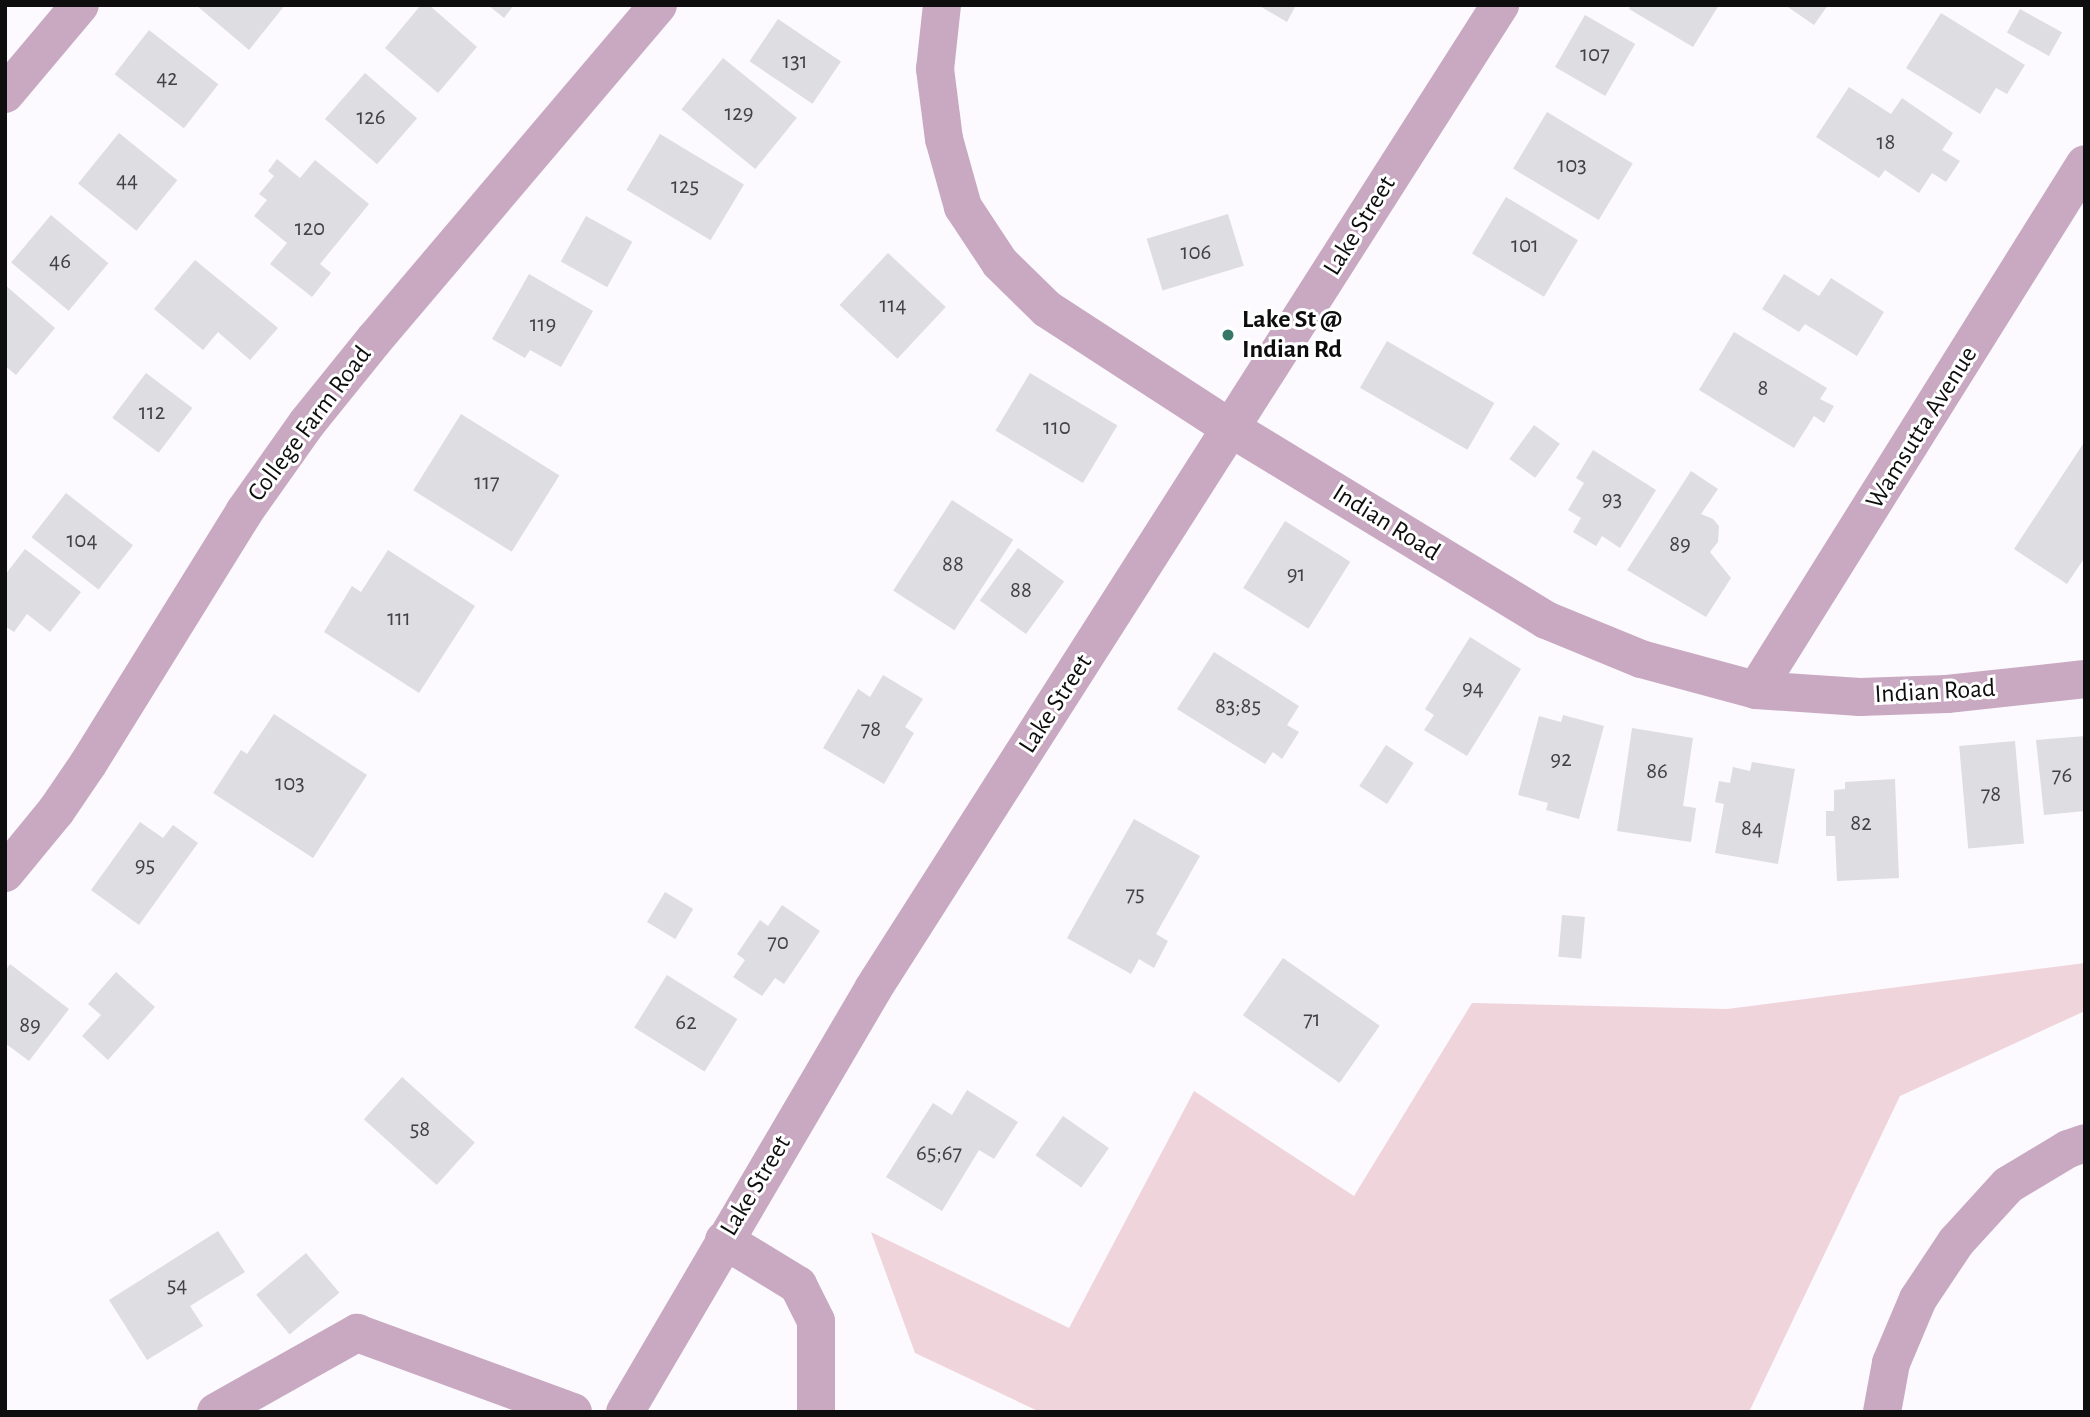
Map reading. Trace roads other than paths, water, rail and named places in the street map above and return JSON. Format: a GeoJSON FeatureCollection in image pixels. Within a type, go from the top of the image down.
{"type":"FeatureCollection","features":[{"type":"Feature","properties":{"kind":"street"},"geometry":{"type":"LineString","coordinates":[[5,94],[49,23],[80,5]]}},
{"type":"Feature","properties":{"kind":"street","name":"College Farm Road"},"geometry":{"type":"LineString","coordinates":[[11,857],[95,754],[244,512],[307,424],[374,340],[658,5]]}},
{"type":"Feature","properties":{"kind":"street","name":"Indian Road"},"geometry":{"type":"LineString","coordinates":[[942,5],[935,69],[944,139],[963,206],[1000,263],[1047,309],[1232,429],[1546,620],[1641,659],[1756,690],[1860,696],[1947,694],[2085,679]]}},
{"type":"Feature","properties":{"kind":"street","name":"Lake Street"},"geometry":{"type":"LineString","coordinates":[[625,1412],[873,989],[1500,5]]}},
{"type":"Feature","properties":{"kind":"street","name":"Wamsutta Avenue"},"geometry":{"type":"LineString","coordinates":[[1756,690],[2085,164]]}},
{"type":"Feature","properties":{"kind":"street"},"geometry":{"type":"LineString","coordinates":[[1882,1412],[1891,1363],[1919,1299],[1956,1242],[2008,1185],[2068,1149],[2085,1143]]}},
{"type":"Feature","properties":{"kind":"street"},"geometry":{"type":"LineString","coordinates":[[724,1240],[798,1286],[816,1321],[816,1412]]}},
{"type":"Feature","properties":{"kind":"street"},"geometry":{"type":"LineString","coordinates":[[215,1412],[356,1333],[573,1412]]}},
{"type":"Feature","properties":{"kind":"place","name":"Lake St @ Indian Rd"},"geometry":{"type":"Point","coordinates":[1228,335]}}]}
